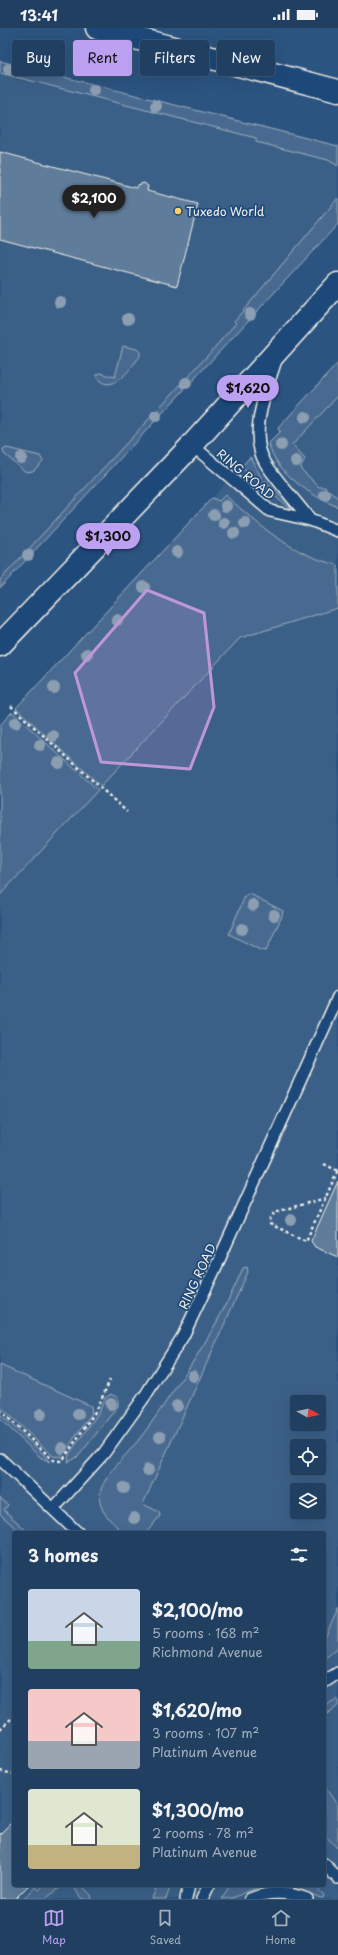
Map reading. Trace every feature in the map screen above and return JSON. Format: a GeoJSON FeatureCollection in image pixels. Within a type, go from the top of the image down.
{"type":"FeatureCollection","features":[{"type":"Feature","properties":{"kind":"street"},"geometry":{"type":"LineString","coordinates":[[97,28],[338,91]]}},
{"type":"Feature","properties":{"kind":"street"},"geometry":{"type":"LineString","coordinates":[[0,646],[192,445],[338,284]]}},
{"type":"Feature","properties":{"kind":"lane","name":"RING ROAD"},"geometry":{"type":"LineString","coordinates":[[279,349],[259,419],[260,448],[265,463],[310,520]]}},
{"type":"Feature","properties":{"kind":"lane","name":"RING ROAD"},"geometry":{"type":"LineString","coordinates":[[192,445],[270,511],[310,520],[338,530]]}},
{"type":"Feature","properties":{"kind":"lane","name":"RING ROAD"},"geometry":{"type":"LineString","coordinates":[[53,1509],[104,1453],[145,1396],[183,1336],[338,997]]}},
{"type":"Feature","properties":{"kind":"lane"},"geometry":{"type":"LineString","coordinates":[[0,1459],[76,1531]]}},
{"type":"Feature","properties":{"kind":"lane"},"geometry":{"type":"LineString","coordinates":[[326,1680],[338,1673]]}},
{"type":"Feature","properties":{"kind":"lane"},"geometry":{"type":"LineString","coordinates":[[326,1866],[338,1878]]}},
{"type":"Feature","properties":{"kind":"lane"},"geometry":{"type":"LineString","coordinates":[[186,1899],[189,1887]]}},
{"type":"Feature","properties":{"kind":"lane"},"geometry":{"type":"LineString","coordinates":[[202,1899],[208,1887]]}},
{"type":"Feature","properties":{"kind":"lane"},"geometry":{"type":"LineString","coordinates":[[250,1899],[264,1895],[287,1894],[308,1899]]}},
{"type":"Feature","properties":{"kind":"path"},"geometry":{"type":"LineString","coordinates":[[11,706],[127,812]]}},
{"type":"Feature","properties":{"kind":"path"},"geometry":{"type":"LineString","coordinates":[[324,1164],[338,1171],[326,1198],[306,1241],[270,1224],[270,1219],[275,1212],[326,1198]]}},
{"type":"Feature","properties":{"kind":"path"},"geometry":{"type":"LineString","coordinates":[[0,1410],[53,1460],[60,1461],[64,1458],[97,1409],[110,1380]]}},
{"type":"Feature","properties":{"kind":"path"},"geometry":{"type":"LineString","coordinates":[[0,1729],[12,1718]]}},
{"type":"Feature","properties":{"kind":"path"},"geometry":{"type":"LineString","coordinates":[[0,1771],[12,1774]]}},
{"type":"Feature","properties":{"kind":"highlighted area"},"geometry":{"type":"Polygon","coordinates":[[[147,590],[204,613],[214,707],[190,769],[101,762],[75,673],[147,590]]]}},
{"type":"Feature","properties":{"kind":"shaded area"},"geometry":{"type":"Polygon","coordinates":[[[0,61],[12,64],[12,76],[60,76],[338,146],[338,224],[0,588],[0,61]]]}},
{"type":"Feature","properties":{"kind":"shaded area"},"geometry":{"type":"Polygon","coordinates":[[[0,61],[12,64],[12,76],[60,76],[338,146],[338,166],[328,160],[256,142],[256,138],[0,73],[0,61]]]}},
{"type":"Feature","properties":{"kind":"shaded area"},"geometry":{"type":"Polygon","coordinates":[[[338,198],[338,224],[0,588],[0,580],[208,355],[236,323],[234,321],[338,198]]]}},
{"type":"Feature","properties":{"kind":"shaded area"},"geometry":{"type":"Polygon","coordinates":[[[123,346],[137,349],[140,352],[140,356],[121,378],[109,384],[103,383],[97,378],[97,375],[100,373],[115,377],[123,346]]]}},
{"type":"Feature","properties":{"kind":"shaded area"},"geometry":{"type":"Polygon","coordinates":[[[338,363],[338,1899],[0,1899],[0,725],[250,457],[269,443],[280,432],[278,428],[338,363]]]}},
{"type":"Feature","properties":{"kind":"shaded area"},"geometry":{"type":"Polygon","coordinates":[[[338,363],[338,396],[292,445],[305,459],[300,468],[319,487],[325,487],[338,498],[338,507],[306,490],[286,473],[272,454],[269,443],[280,432],[278,428],[338,363]]]}},
{"type":"Feature","properties":{"kind":"shaded area"},"geometry":{"type":"Polygon","coordinates":[[[7,448],[40,456],[43,461],[33,471],[26,472],[4,454],[3,450],[7,448]]]}},
{"type":"Feature","properties":{"kind":"shaded area"},"geometry":{"type":"Polygon","coordinates":[[[250,457],[261,477],[291,507],[290,509],[241,467],[250,457]]]}},
{"type":"Feature","properties":{"kind":"shaded area"},"geometry":{"type":"Polygon","coordinates":[[[225,495],[277,538],[306,554],[338,565],[338,608],[240,638],[101,786],[16,708],[212,498],[219,501],[225,495]]]}},
{"type":"Feature","properties":{"kind":"shaded area"},"geometry":{"type":"Polygon","coordinates":[[[12,712],[98,790],[0,895],[0,725],[12,712]]]}},
{"type":"Feature","properties":{"kind":"shaded area"},"geometry":{"type":"Polygon","coordinates":[[[250,894],[283,911],[266,951],[260,950],[229,934],[245,896],[250,894]]]}},
{"type":"Feature","properties":{"kind":"shaded area"},"geometry":{"type":"Polygon","coordinates":[[[247,1267],[248,1272],[143,1504],[159,1512],[160,1516],[148,1531],[122,1531],[106,1516],[103,1511],[100,1499],[102,1487],[110,1473],[137,1442],[186,1373],[221,1314],[243,1268],[247,1267]]]}},
{"type":"Feature","properties":{"kind":"shaded area"},"geometry":{"type":"Polygon","coordinates":[[[0,1365],[91,1406],[92,1413],[61,1457],[53,1456],[0,1406],[0,1365]]]}},
{"type":"Feature","properties":{"kind":"shaded area"},"geometry":{"type":"Polygon","coordinates":[[[111,1394],[118,1398],[118,1406],[81,1453],[76,1458],[68,1462],[69,1454],[99,1412],[105,1398],[111,1394]]]}},
{"type":"Feature","properties":{"kind":"shaded area"},"geometry":{"type":"Polygon","coordinates":[[[0,1414],[50,1462],[40,1457],[0,1419],[0,1414]]]}},
{"type":"Feature","properties":{"kind":"shaded area"},"geometry":{"type":"Polygon","coordinates":[[[0,1498],[8,1505],[4,1510],[27,1531],[19,1531],[0,1514],[0,1498]]]}},
{"type":"Feature","properties":{"kind":"shaded area"},"geometry":{"type":"Polygon","coordinates":[[[338,1609],[338,1648],[326,1657],[326,1636],[338,1609]]]}},
{"type":"Feature","properties":{"kind":"shaded area"},"geometry":{"type":"Polygon","coordinates":[[[338,1699],[338,1706],[326,1715],[326,1704],[338,1699]]]}},
{"type":"Feature","properties":{"kind":"shaded area"},"geometry":{"type":"Polygon","coordinates":[[[326,1789],[338,1806],[338,1849],[326,1836],[326,1789]]]}},
{"type":"Feature","properties":{"kind":"shaded area"},"geometry":{"type":"Polygon","coordinates":[[[35,1887],[39,1890],[42,1887],[61,1887],[45,1899],[24,1899],[35,1887]]]}},
{"type":"Feature","properties":{"kind":"shaded area"},"geometry":{"type":"Polygon","coordinates":[[[73,1887],[83,1887],[91,1895],[92,1899],[82,1899],[73,1887]]]}},
{"type":"Feature","properties":{"kind":"shaded area"},"geometry":{"type":"Polygon","coordinates":[[[156,1887],[170,1887],[166,1899],[152,1899],[156,1887]]]}},
{"type":"Feature","properties":{"kind":"shaded area"},"geometry":{"type":"Polygon","coordinates":[[[229,1887],[260,1887],[231,1898],[222,1899],[229,1887]]]}},
{"type":"Feature","properties":{"kind":"shaded area"},"geometry":{"type":"Polygon","coordinates":[[[290,1887],[316,1887],[324,1895],[323,1898],[320,1898],[290,1887]]]}},
{"type":"Feature","properties":{"kind":"building"},"geometry":{"type":"Polygon","coordinates":[[[0,152],[136,188],[138,185],[144,183],[148,186],[147,191],[198,204],[177,286],[0,239],[0,152]]]}},
{"type":"Feature","properties":{"kind":"building"},"geometry":{"type":"Polygon","coordinates":[[[338,1181],[338,1257],[315,1247],[311,1241],[338,1181]]]}},
{"type":"Feature","properties":{"kind":"building"},"geometry":{"type":"Polygon","coordinates":[[[12,1822],[12,1887],[27,1887],[15,1899],[0,1899],[0,1834],[12,1822]]]}},
{"type":"Feature","properties":{"kind":"place","name":"Tuxedo World"},"geometry":{"type":"Point","coordinates":[178,211]}}]}
